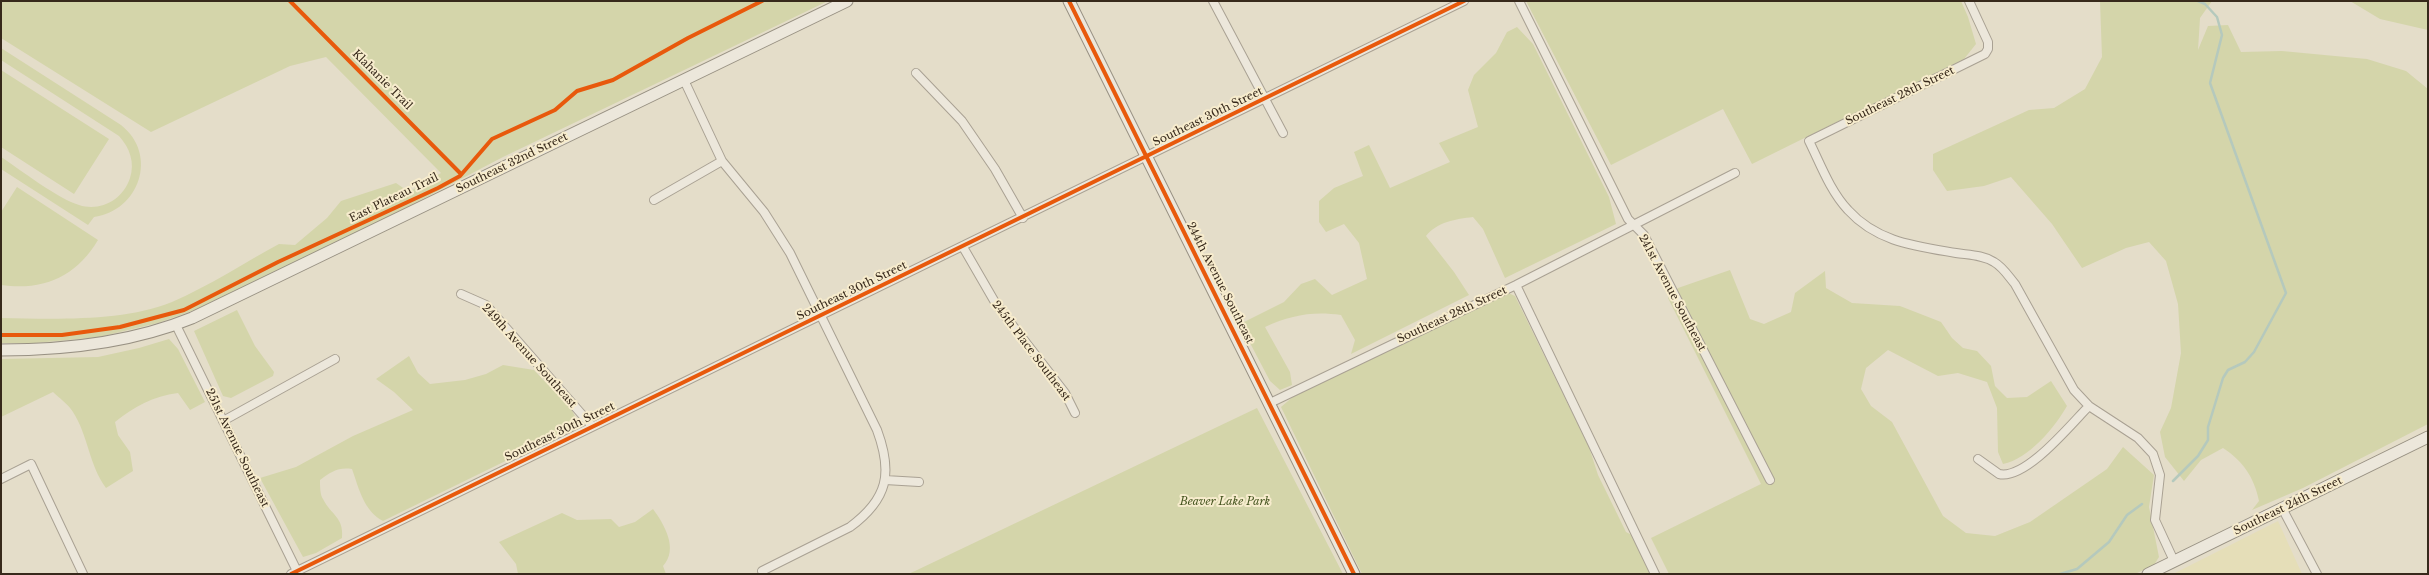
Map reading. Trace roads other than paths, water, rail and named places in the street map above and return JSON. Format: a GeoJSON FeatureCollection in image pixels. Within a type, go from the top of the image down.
{"type":"FeatureCollection","features":[{"type":"Feature","properties":{"kind":"street","name":"Southeast 32nd Street"},"geometry":{"type":"LineString","coordinates":[[1,350],[88,346],[120,340],[176,325],[847,1]]}},
{"type":"Feature","properties":{"kind":"street","name":"244th Avenue Southeast"},"geometry":{"type":"LineString","coordinates":[[1069,1],[1354,574]]}},
{"type":"Feature","properties":{"kind":"street"},"geometry":{"type":"LineString","coordinates":[[1213,1],[1266,98],[1283,133]]}},
{"type":"Feature","properties":{"kind":"street","name":"Southeast 30th Street"},"geometry":{"type":"LineString","coordinates":[[294,572],[1023,218],[1464,1]]}},
{"type":"Feature","properties":{"kind":"street","name":"241st Avenue Southeast"},"geometry":{"type":"LineString","coordinates":[[1519,1],[1624,212],[1644,235],[1770,480]]}},
{"type":"Feature","properties":{"kind":"street","name":"Southeast 28th Street"},"geometry":{"type":"LineString","coordinates":[[1969,1],[1988,42],[1988,49],[1978,59],[1809,141],[1836,194],[1847,209],[1874,231],[1906,245],[1981,256],[1995,263],[2006,272],[2015,284],[2068,382],[2089,406]]}},
{"type":"Feature","properties":{"kind":"street"},"geometry":{"type":"LineString","coordinates":[[916,73],[962,121],[995,169],[1023,218]]}},
{"type":"Feature","properties":{"kind":"street"},"geometry":{"type":"LineString","coordinates":[[684,80],[722,161],[777,230],[877,430],[886,460],[885,480],[878,497],[862,518],[850,527],[762,571]]}},
{"type":"Feature","properties":{"kind":"street"},"geometry":{"type":"LineString","coordinates":[[654,200],[722,161]]}},
{"type":"Feature","properties":{"kind":"street","name":"Southeast 28th Street"},"geometry":{"type":"LineString","coordinates":[[1270,403],[1516,285],[1735,173]]}},
{"type":"Feature","properties":{"kind":"street","name":"245th Place Southeast"},"geometry":{"type":"LineString","coordinates":[[963,247],[996,304],[1065,393],[1075,413]]}},
{"type":"Feature","properties":{"kind":"street"},"geometry":{"type":"LineString","coordinates":[[1516,285],[1655,574]]}},
{"type":"Feature","properties":{"kind":"street","name":"249th Avenue Southeast"},"geometry":{"type":"LineString","coordinates":[[461,294],[486,305],[592,426]]}},
{"type":"Feature","properties":{"kind":"street","name":"251st Avenue Southeast"},"geometry":{"type":"LineString","coordinates":[[176,325],[294,572]]}},
{"type":"Feature","properties":{"kind":"street"},"geometry":{"type":"LineString","coordinates":[[223,421],[335,359]]}},
{"type":"Feature","properties":{"kind":"street"},"geometry":{"type":"LineString","coordinates":[[1978,459],[1999,474],[2011,474],[2018,471],[2040,455],[2089,406],[2138,438],[2153,454],[2160,475],[2154,520],[2174,561]]}},
{"type":"Feature","properties":{"kind":"street","name":"Southeast 24th Street"},"geometry":{"type":"LineString","coordinates":[[2148,574],[2428,437]]}},
{"type":"Feature","properties":{"kind":"street"},"geometry":{"type":"LineString","coordinates":[[1,479],[31,464],[84,574]]}},
{"type":"Feature","properties":{"kind":"street"},"geometry":{"type":"LineString","coordinates":[[885,480],[919,482]]}},
{"type":"Feature","properties":{"kind":"street"},"geometry":{"type":"LineString","coordinates":[[2282,508],[2317,574]]}},
{"type":"Feature","properties":{"kind":"waterway"},"geometry":{"type":"LineString","coordinates":[[2173,481],[2198,456],[2208,440],[2208,427],[2223,378],[2228,370],[2245,362],[2254,352],[2286,293],[2210,83],[2222,35],[2217,17],[2205,4],[2198,1]]}},
{"type":"Feature","properties":{"kind":"waterway"},"geometry":{"type":"LineString","coordinates":[[2060,574],[2077,569],[2109,542],[2127,515],[2142,504]]}},
{"type":"Feature","properties":{"kind":"park label","name":"Beaver Lake Park"},"geometry":{"type":"Point","coordinates":[1225,502]}}]}
